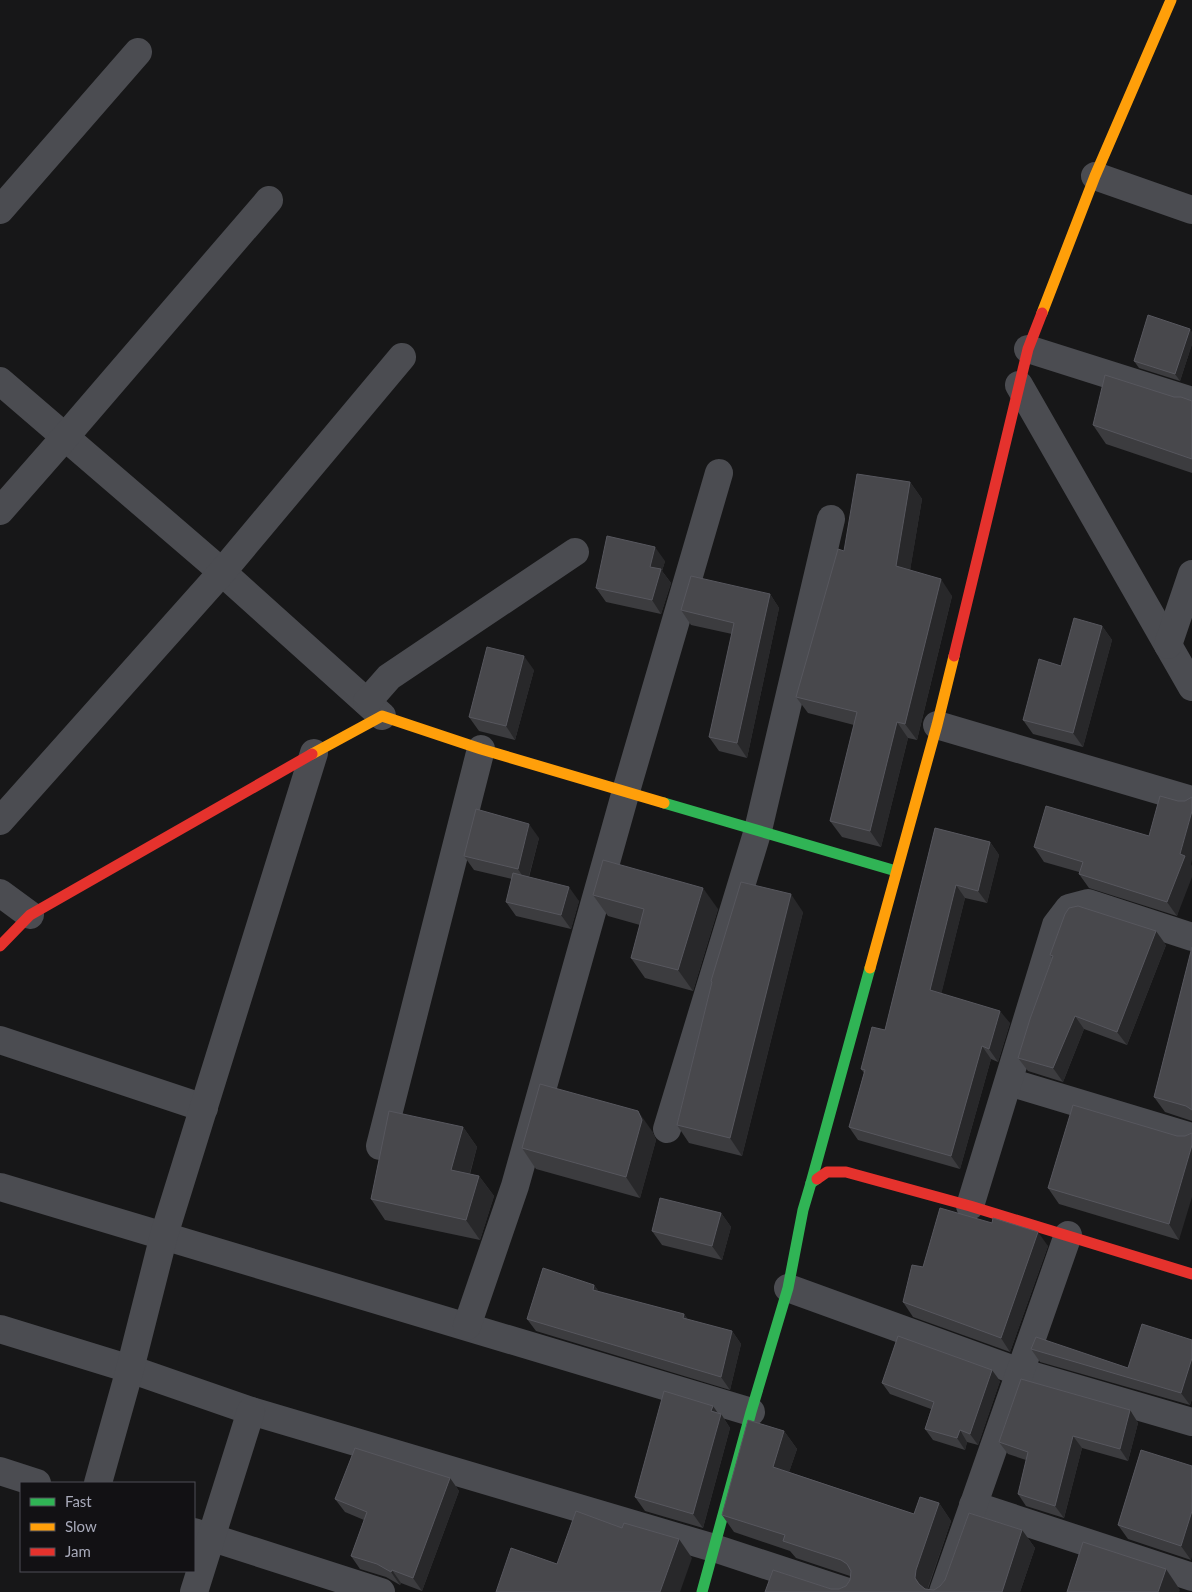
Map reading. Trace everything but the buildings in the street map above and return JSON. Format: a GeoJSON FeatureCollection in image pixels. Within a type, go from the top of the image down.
{"type":"FeatureCollection","features":[{"type":"Feature","properties":{"kind":"street"},"geometry":{"type":"LineString","coordinates":[[702,1592],[751,1412],[788,1288],[803,1210],[937,725],[1028,349],[1095,176],[1171,0]]}},
{"type":"Feature","properties":{"kind":"street"},"geometry":{"type":"LineString","coordinates":[[0,210],[138,52]]}},
{"type":"Feature","properties":{"kind":"street"},"geometry":{"type":"LineString","coordinates":[[1095,176],[1192,210]]}},
{"type":"Feature","properties":{"kind":"street"},"geometry":{"type":"LineString","coordinates":[[0,510],[269,200]]}},
{"type":"Feature","properties":{"kind":"street"},"geometry":{"type":"LineString","coordinates":[[1028,349],[1192,401]]}},
{"type":"Feature","properties":{"kind":"street"},"geometry":{"type":"LineString","coordinates":[[0,821],[222,572],[402,357]]}},
{"type":"Feature","properties":{"kind":"street"},"geometry":{"type":"LineString","coordinates":[[0,381],[222,572],[375,709],[481,749],[896,871]]}},
{"type":"Feature","properties":{"kind":"street"},"geometry":{"type":"LineString","coordinates":[[1019,386],[1192,687]]}},
{"type":"Feature","properties":{"kind":"street"},"geometry":{"type":"LineString","coordinates":[[467,1326],[515,1186],[718,473]]}},
{"type":"Feature","properties":{"kind":"street"},"geometry":{"type":"LineString","coordinates":[[667,1129],[758,830],[831,519]]}},
{"type":"Feature","properties":{"kind":"street"},"geometry":{"type":"LineString","coordinates":[[0,946],[30,915],[314,753],[375,709],[389,677],[575,552]]}},
{"type":"Feature","properties":{"kind":"street"},"geometry":{"type":"LineString","coordinates":[[1168,645],[1192,574]]}},
{"type":"Feature","properties":{"kind":"street"},"geometry":{"type":"LineString","coordinates":[[937,725],[1192,800]]}},
{"type":"Feature","properties":{"kind":"street"},"geometry":{"type":"LineString","coordinates":[[380,1146],[481,749]]}},
{"type":"Feature","properties":{"kind":"street"},"geometry":{"type":"LineString","coordinates":[[98,1482],[130,1369],[164,1235],[314,753]]}},
{"type":"Feature","properties":{"kind":"street"},"geometry":{"type":"LineString","coordinates":[[0,894],[30,915]]}},
{"type":"Feature","properties":{"kind":"street"},"geometry":{"type":"LineString","coordinates":[[970,1206],[1056,925],[1069,908],[1088,904],[1192,937]]}},
{"type":"Feature","properties":{"kind":"street"},"geometry":{"type":"LineString","coordinates":[[0,1040],[204,1108]]}},
{"type":"Feature","properties":{"kind":"street"},"geometry":{"type":"LineString","coordinates":[[1009,1082],[1192,1137]]}},
{"type":"Feature","properties":{"kind":"street"},"geometry":{"type":"LineString","coordinates":[[811,1183],[827,1172],[846,1172],[970,1206],[1192,1274]]}},
{"type":"Feature","properties":{"kind":"street"},"geometry":{"type":"LineString","coordinates":[[0,1187],[751,1412]]}},
{"type":"Feature","properties":{"kind":"street"},"geometry":{"type":"LineString","coordinates":[[942,1592],[1068,1235]]}},
{"type":"Feature","properties":{"kind":"street"},"geometry":{"type":"LineString","coordinates":[[788,1288],[1020,1372],[1192,1422]]}},
{"type":"Feature","properties":{"kind":"street"},"geometry":{"type":"LineString","coordinates":[[0,1329],[130,1369],[251,1411],[714,1548],[848,1592]]}},
{"type":"Feature","properties":{"kind":"street"},"geometry":{"type":"LineString","coordinates":[[194,1592],[202,1535],[251,1411]]}},
{"type":"Feature","properties":{"kind":"street"},"geometry":{"type":"LineString","coordinates":[[0,1471],[35,1482]]}},
{"type":"Feature","properties":{"kind":"street"},"geometry":{"type":"LineString","coordinates":[[973,1505],[1192,1577]]}},
{"type":"Feature","properties":{"kind":"street"},"geometry":{"type":"LineString","coordinates":[[202,1535],[380,1592]]}},
{"type":"Feature","properties":{"kind":"traffic: fast"},"geometry":{"type":"LineString","coordinates":[[664,803],[896,871]]}},
{"type":"Feature","properties":{"kind":"traffic: fast"},"geometry":{"type":"LineString","coordinates":[[811,1183],[870,968]]}},
{"type":"Feature","properties":{"kind":"traffic: fast"},"geometry":{"type":"LineString","coordinates":[[702,1592],[751,1412],[788,1288],[803,1210],[811,1183],[817,1179]]}},
{"type":"Feature","properties":{"kind":"traffic: slow"},"geometry":{"type":"LineString","coordinates":[[1042,313],[1095,176],[1171,0]]}},
{"type":"Feature","properties":{"kind":"traffic: slow"},"geometry":{"type":"LineString","coordinates":[[870,968],[937,725],[954,656]]}},
{"type":"Feature","properties":{"kind":"traffic: slow"},"geometry":{"type":"LineString","coordinates":[[312,754],[382,716],[481,749],[664,803]]}},
{"type":"Feature","properties":{"kind":"traffic: jam"},"geometry":{"type":"LineString","coordinates":[[954,656],[1028,349],[1042,313]]}},
{"type":"Feature","properties":{"kind":"traffic: jam"},"geometry":{"type":"LineString","coordinates":[[0,946],[30,915],[312,754]]}},
{"type":"Feature","properties":{"kind":"traffic: jam"},"geometry":{"type":"LineString","coordinates":[[817,1179],[827,1172],[846,1172],[970,1206],[1192,1274]]}}]}
